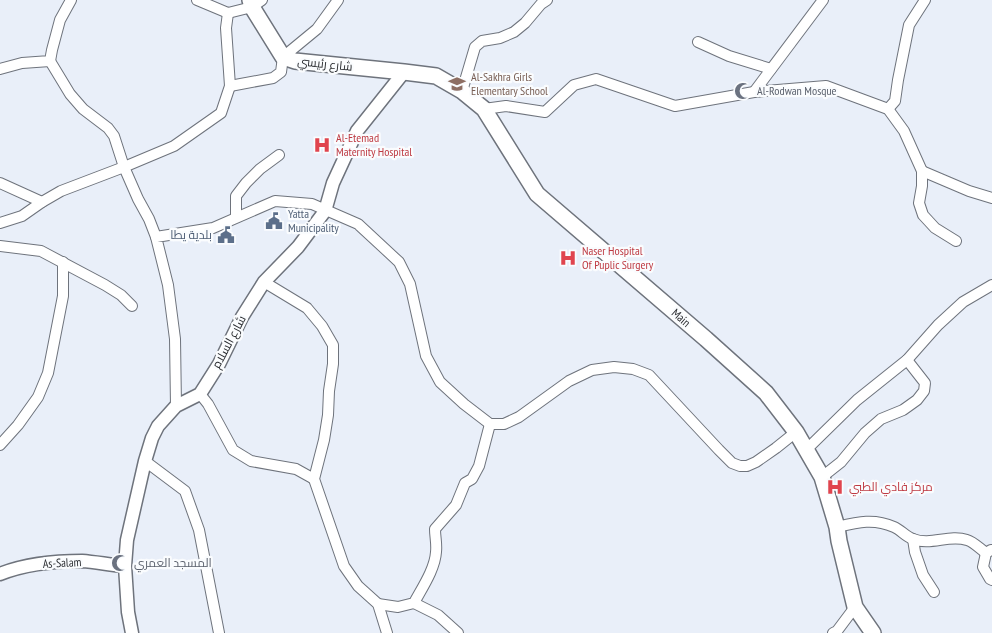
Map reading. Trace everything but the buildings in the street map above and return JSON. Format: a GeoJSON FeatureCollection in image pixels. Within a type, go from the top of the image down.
{"type":"FeatureCollection","features":[{"type":"Feature","properties":{"kind":"main road","name":"شارع رئيسي"},"geometry":{"type":"LineString","coordinates":[[255,2],[283,57],[295,61],[404,72]]}},
{"type":"Feature","properties":{"kind":"main road","name":"Main"},"geometry":{"type":"LineString","coordinates":[[404,72],[436,76],[462,91],[484,109],[537,194],[766,392],[796,432],[822,478],[837,527],[855,607],[873,633]]}},
{"type":"Feature","properties":{"kind":"street"},"geometry":{"type":"LineString","coordinates":[[71,0],[60,20],[50,61],[70,94],[83,109],[108,128],[114,136],[124,168],[156,237],[168,286],[175,339],[176,406]]}},
{"type":"Feature","properties":{"kind":"street"},"geometry":{"type":"LineString","coordinates":[[197,0],[228,13],[255,2]]}},
{"type":"Feature","properties":{"kind":"street"},"geometry":{"type":"LineString","coordinates":[[230,86],[273,78],[281,72],[283,57],[317,30],[338,0]]}},
{"type":"Feature","properties":{"kind":"street"},"geometry":{"type":"LineString","coordinates":[[462,91],[475,47],[482,41],[500,38],[514,32],[547,0]]}},
{"type":"Feature","properties":{"kind":"street"},"geometry":{"type":"LineString","coordinates":[[754,92],[823,0]]}},
{"type":"Feature","properties":{"kind":"street"},"geometry":{"type":"LineString","coordinates":[[888,109],[896,101],[898,80],[909,25],[924,0]]}},
{"type":"Feature","properties":{"kind":"street"},"geometry":{"type":"LineString","coordinates":[[0,223],[22,216],[61,191],[124,168],[174,146],[221,113],[230,86],[226,28],[228,13]]}},
{"type":"Feature","properties":{"kind":"street"},"geometry":{"type":"LineString","coordinates":[[698,42],[728,56],[771,69]]}},
{"type":"Feature","properties":{"kind":"street"},"geometry":{"type":"LineString","coordinates":[[0,69],[50,61]]}},
{"type":"Feature","properties":{"kind":"street","name":"شارع السلام"},"geometry":{"type":"LineString","coordinates":[[200,394],[219,364],[242,317],[264,282],[298,247],[325,211],[333,183],[358,131],[404,72]]}},
{"type":"Feature","properties":{"kind":"street"},"geometry":{"type":"LineString","coordinates":[[484,109],[506,106],[545,112],[574,85],[596,79],[674,106],[754,92],[826,86],[888,109],[904,131],[922,171],[919,203],[923,215],[935,228],[956,241]]}},
{"type":"Feature","properties":{"kind":"street"},"geometry":{"type":"LineString","coordinates":[[236,217],[236,196],[260,169],[279,155]]}},
{"type":"Feature","properties":{"kind":"street"},"geometry":{"type":"LineString","coordinates":[[922,171],[969,191],[992,198]]}},
{"type":"Feature","properties":{"kind":"street"},"geometry":{"type":"LineString","coordinates":[[0,183],[42,202]]}},
{"type":"Feature","properties":{"kind":"street"},"geometry":{"type":"LineString","coordinates":[[156,237],[213,228],[275,201],[312,204],[358,224],[399,262],[410,284],[426,356],[440,382],[490,424],[504,424],[518,417],[569,381],[592,370],[614,367],[633,369],[649,375],[719,450],[732,463],[740,466],[747,466],[756,462],[796,432]]}},
{"type":"Feature","properties":{"kind":"street"},"geometry":{"type":"LineString","coordinates":[[0,246],[41,251],[113,290],[132,306]]}},
{"type":"Feature","properties":{"kind":"street"},"geometry":{"type":"LineString","coordinates":[[0,445],[18,425],[38,397],[48,373],[63,296],[63,262]]}},
{"type":"Feature","properties":{"kind":"street"},"geometry":{"type":"LineString","coordinates":[[264,282],[307,308],[322,326],[333,345],[328,415],[314,479],[344,566],[358,586],[378,604],[387,633]]}},
{"type":"Feature","properties":{"kind":"street"},"geometry":{"type":"LineString","coordinates":[[806,450],[857,400],[906,360],[938,325],[963,302],[992,285]]}},
{"type":"Feature","properties":{"kind":"street"},"geometry":{"type":"LineString","coordinates":[[822,478],[841,462],[864,433],[881,419],[903,410],[924,391],[924,383],[906,360]]}},
{"type":"Feature","properties":{"kind":"street"},"geometry":{"type":"LineString","coordinates":[[132,633],[128,612],[125,566],[127,540],[152,438],[158,426],[176,406],[200,394],[208,404],[232,450],[251,461],[296,469],[314,479]]}},
{"type":"Feature","properties":{"kind":"street"},"geometry":{"type":"LineString","coordinates":[[414,603],[436,558],[435,529],[456,506],[464,483],[472,479],[479,466],[490,424]]}},
{"type":"Feature","properties":{"kind":"street"},"geometry":{"type":"LineString","coordinates":[[145,461],[185,491],[198,530],[219,633]]}},
{"type":"Feature","properties":{"kind":"street"},"geometry":{"type":"LineString","coordinates":[[837,527],[854,522],[867,521],[895,527],[913,539],[931,542],[953,538],[968,540],[989,551],[982,567],[992,580]]}},
{"type":"Feature","properties":{"kind":"street"},"geometry":{"type":"LineString","coordinates":[[913,539],[915,552],[923,575],[934,592]]}},
{"type":"Feature","properties":{"kind":"street","name":"As-Salam"},"geometry":{"type":"LineString","coordinates":[[0,574],[44,563],[82,562],[125,566]]}},
{"type":"Feature","properties":{"kind":"street"},"geometry":{"type":"LineString","coordinates":[[378,604],[398,607],[414,603],[438,615],[458,633]]}},
{"type":"Feature","properties":{"kind":"street"},"geometry":{"type":"LineString","coordinates":[[833,633],[837,631],[855,607]]}},
{"type":"Feature","properties":{"kind":"place","name":"Al-Sakhra Girls Elementary School"},"geometry":{"type":"Point","coordinates":[457,84]}},
{"type":"Feature","properties":{"kind":"place","name":"Al-Rodwan Mosque"},"geometry":{"type":"Point","coordinates":[743,91]}},
{"type":"Feature","properties":{"kind":"place","name":"Al-Etemad Maternity Hospital"},"geometry":{"type":"Point","coordinates":[322,145]}},
{"type":"Feature","properties":{"kind":"place","name":"Yatta Municipality"},"geometry":{"type":"Point","coordinates":[274,221]}},
{"type":"Feature","properties":{"kind":"place","name":"بلدية يطا"},"geometry":{"type":"Point","coordinates":[226,235]}},
{"type":"Feature","properties":{"kind":"place","name":"Naser Hospital Of Puplic Surgery"},"geometry":{"type":"Point","coordinates":[568,258]}},
{"type":"Feature","properties":{"kind":"place","name":"مركز فادي الطبي"},"geometry":{"type":"Point","coordinates":[835,487]}},
{"type":"Feature","properties":{"kind":"place","name":"المسجد العمري"},"geometry":{"type":"Point","coordinates":[120,563]}}]}
